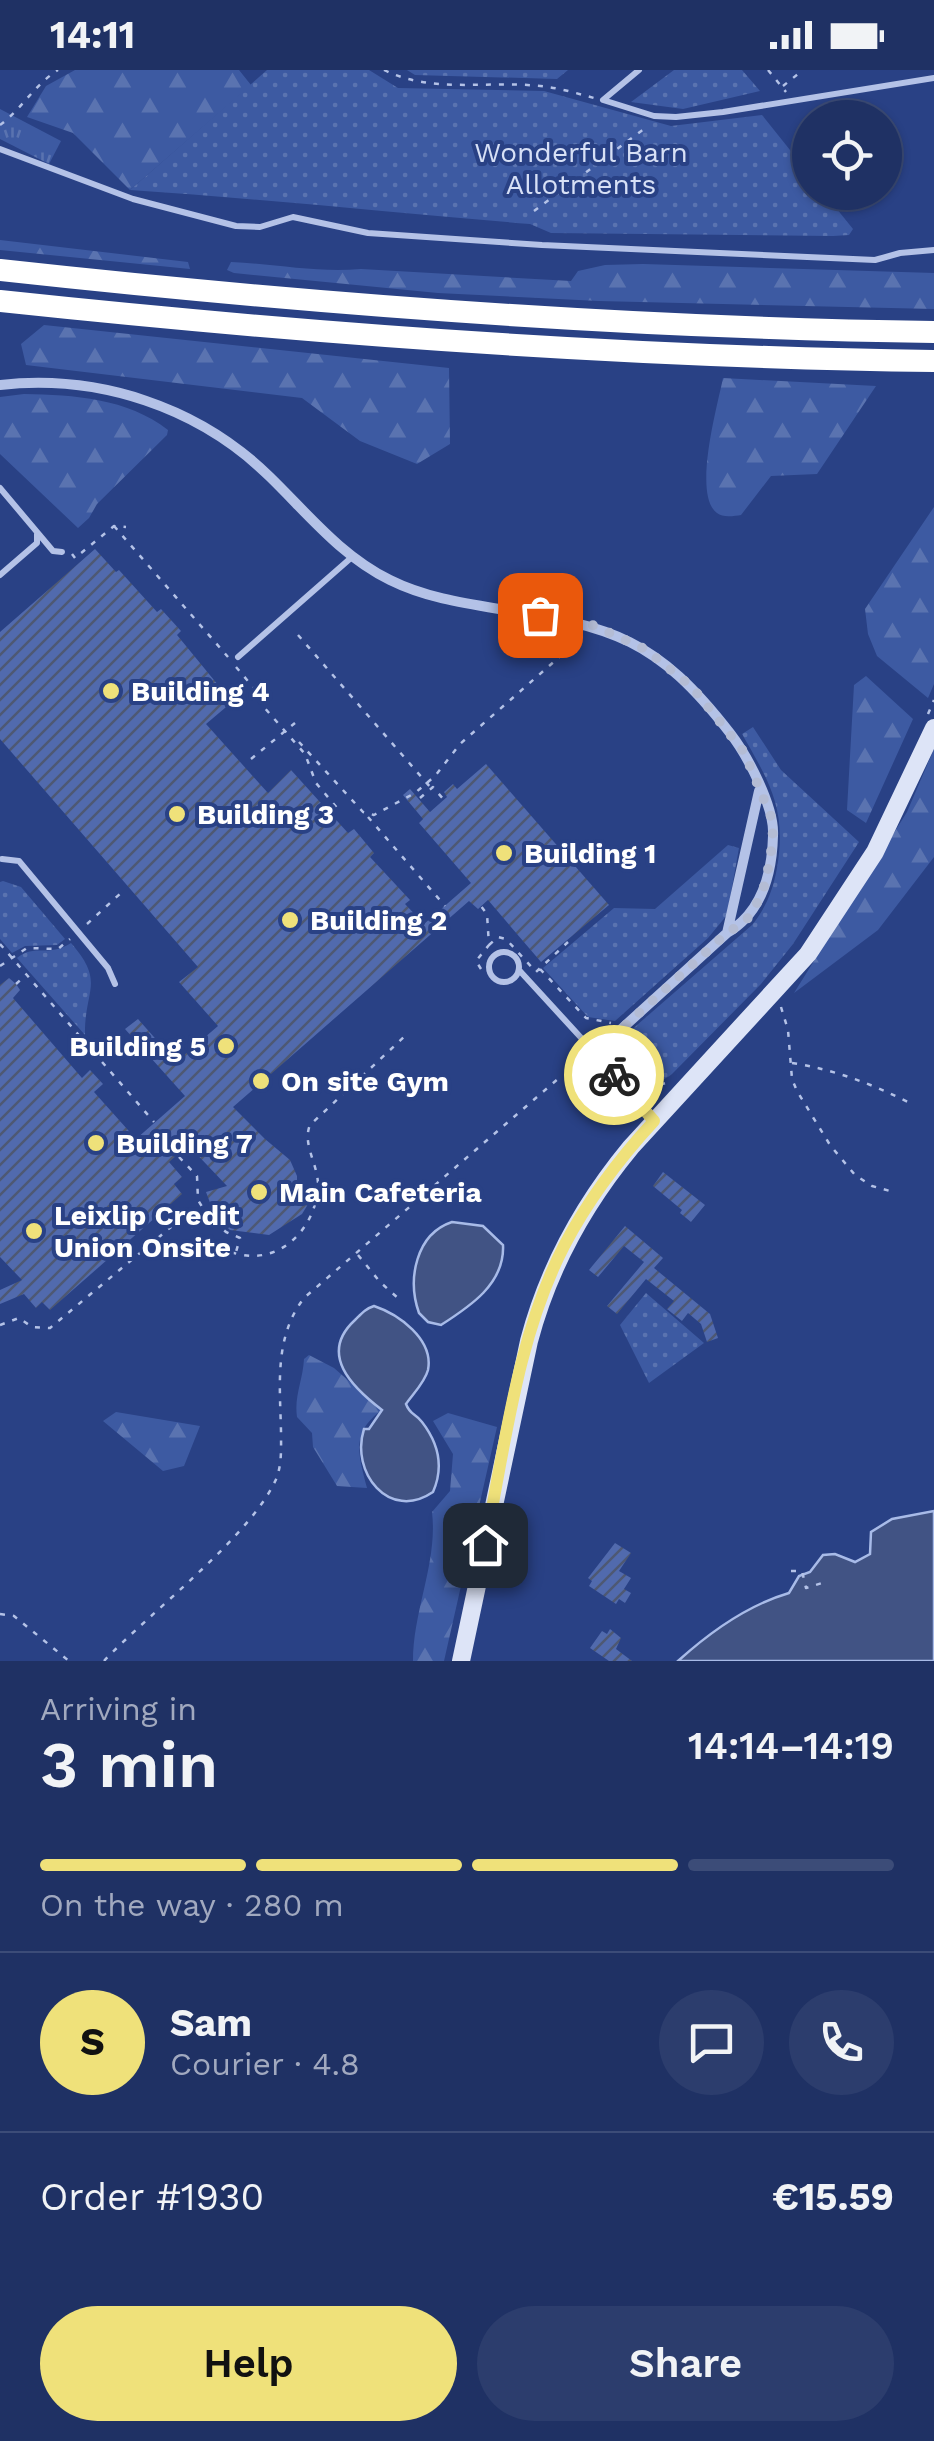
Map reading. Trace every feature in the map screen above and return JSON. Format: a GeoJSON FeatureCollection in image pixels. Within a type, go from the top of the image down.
{"type":"FeatureCollection","features":[{"type":"Feature","properties":{"kind":"highway"},"geometry":{"type":"LineString","coordinates":[[0,270],[350,305],[598,321],[934,332]]}},
{"type":"Feature","properties":{"kind":"highway"},"geometry":{"type":"LineString","coordinates":[[0,300],[346,334],[564,349],[934,361]]}},
{"type":"Feature","properties":{"kind":"main road"},"geometry":{"type":"LineString","coordinates":[[460,1661],[536,1312],[564,1246],[608,1174],[808,954],[875,852],[930,724]]}},
{"type":"Feature","properties":{"kind":"street"},"geometry":{"type":"LineString","coordinates":[[0,385],[80,385],[140,398],[185,417],[256,464],[352,557],[414,591],[451,601],[590,624],[645,649],[692,687],[736,740],[774,829],[766,881],[746,921],[727,933],[595,1053],[654,1121]]}},
{"type":"Feature","properties":{"kind":"street"},"geometry":{"type":"LineString","coordinates":[[727,933],[759,790]]}},
{"type":"Feature","properties":{"kind":"lane"},"geometry":{"type":"LineString","coordinates":[[603,100],[639,70]]}},
{"type":"Feature","properties":{"kind":"lane"},"geometry":{"type":"LineString","coordinates":[[603,100],[654,116],[723,112],[934,78]]}},
{"type":"Feature","properties":{"kind":"lane"},"geometry":{"type":"LineString","coordinates":[[0,149],[133,199],[236,226],[260,227],[293,217],[368,232],[522,244],[875,260],[934,250]]}},
{"type":"Feature","properties":{"kind":"lane"},"geometry":{"type":"LineString","coordinates":[[0,488],[54,550],[64,550]]}},
{"type":"Feature","properties":{"kind":"lane"},"geometry":{"type":"LineString","coordinates":[[0,575],[38,542],[36,530]]}},
{"type":"Feature","properties":{"kind":"lane"},"geometry":{"type":"LineString","coordinates":[[238,657],[352,557]]}},
{"type":"Feature","properties":{"kind":"lane"},"geometry":{"type":"LineString","coordinates":[[1,859],[18,861],[108,968],[115,984]]}},
{"type":"Feature","properties":{"kind":"lane"},"geometry":{"type":"LineString","coordinates":[[518,970],[514,978],[500,982],[490,974],[489,963],[497,954],[506,952],[517,960],[518,970],[595,1053],[568,1072]]}},
{"type":"Feature","properties":{"kind":"path"},"geometry":{"type":"LineString","coordinates":[[0,125],[15,114],[40,82],[58,70]]}},
{"type":"Feature","properties":{"kind":"path"},"geometry":{"type":"LineString","coordinates":[[384,70],[400,78],[434,83],[547,86],[603,100]]}},
{"type":"Feature","properties":{"kind":"path"},"geometry":{"type":"LineString","coordinates":[[398,70],[400,78]]}},
{"type":"Feature","properties":{"kind":"path"},"geometry":{"type":"LineString","coordinates":[[768,70],[792,100]]}},
{"type":"Feature","properties":{"kind":"path"},"geometry":{"type":"LineString","coordinates":[[782,87],[803,70]]}},
{"type":"Feature","properties":{"kind":"path"},"geometry":{"type":"LineString","coordinates":[[534,211],[643,131],[654,116]]}},
{"type":"Feature","properties":{"kind":"path"},"geometry":{"type":"LineString","coordinates":[[114,526],[250,682],[262,706],[305,754],[316,784],[338,809]]}},
{"type":"Feature","properties":{"kind":"path"},"geometry":{"type":"LineString","coordinates":[[64,550],[75,558],[114,526],[126,527]]}},
{"type":"Feature","properties":{"kind":"path"},"geometry":{"type":"LineString","coordinates":[[363,812],[379,813],[426,783],[453,750],[588,632],[590,624]]}},
{"type":"Feature","properties":{"kind":"path"},"geometry":{"type":"LineString","coordinates":[[298,636],[444,800]]}},
{"type":"Feature","properties":{"kind":"path"},"geometry":{"type":"LineString","coordinates":[[930,724],[934,700]]}},
{"type":"Feature","properties":{"kind":"path"},"geometry":{"type":"LineString","coordinates":[[251,759],[295,723]]}},
{"type":"Feature","properties":{"kind":"path"},"geometry":{"type":"LineString","coordinates":[[299,742],[445,906]]}},
{"type":"Feature","properties":{"kind":"path"},"geometry":{"type":"LineString","coordinates":[[420,798],[431,788]]}},
{"type":"Feature","properties":{"kind":"path"},"geometry":{"type":"LineString","coordinates":[[0,966],[27,948],[58,948],[122,892]]}},
{"type":"Feature","properties":{"kind":"path"},"geometry":{"type":"LineString","coordinates":[[482,906],[488,914],[489,945]]}},
{"type":"Feature","properties":{"kind":"path"},"geometry":{"type":"LineString","coordinates":[[506,939],[513,932]]}},
{"type":"Feature","properties":{"kind":"path"},"geometry":{"type":"LineString","coordinates":[[481,969],[476,962],[478,956],[498,938],[506,939],[536,972],[568,942]]}},
{"type":"Feature","properties":{"kind":"path"},"geometry":{"type":"LineString","coordinates":[[0,944],[154,1122]]}},
{"type":"Feature","properties":{"kind":"path"},"geometry":{"type":"LineString","coordinates":[[540,968],[586,1018],[609,1022],[620,1031],[624,1038],[623,1063],[638,1081],[651,1087],[670,1082]]}},
{"type":"Feature","properties":{"kind":"path"},"geometry":{"type":"LineString","coordinates":[[16,984],[27,974]]}},
{"type":"Feature","properties":{"kind":"path"},"geometry":{"type":"LineString","coordinates":[[779,989],[797,1091],[830,1145],[855,1175],[890,1191]]}},
{"type":"Feature","properties":{"kind":"path"},"geometry":{"type":"LineString","coordinates":[[0,1324],[20,1318],[32,1327],[50,1328],[188,1212],[194,1234],[223,1251],[248,1256],[285,1246],[306,1226],[317,1200],[318,1172],[306,1138],[310,1125],[406,1034]]}},
{"type":"Feature","properties":{"kind":"path"},"geometry":{"type":"LineString","coordinates":[[790,1063],[842,1072],[912,1104]]}},
{"type":"Feature","properties":{"kind":"path"},"geometry":{"type":"LineString","coordinates":[[104,1661],[230,1539],[269,1492],[281,1462],[279,1363],[292,1314],[304,1298],[568,1072]]}},
{"type":"Feature","properties":{"kind":"path"},"geometry":{"type":"LineString","coordinates":[[179,1158],[197,1176],[198,1200],[209,1218],[240,1238],[236,1254]]}},
{"type":"Feature","properties":{"kind":"path"},"geometry":{"type":"LineString","coordinates":[[357,1254],[399,1299]]}},
{"type":"Feature","properties":{"kind":"path"},"geometry":{"type":"LineString","coordinates":[[791,1571],[802,1570],[806,1588],[822,1583]]}},
{"type":"Feature","properties":{"kind":"path"},"geometry":{"type":"LineString","coordinates":[[0,1614],[14,1616],[69,1661]]}},
{"type":"Feature","properties":{"kind":"green space"},"geometry":{"type":"Polygon","coordinates":[[[75,70],[239,70],[251,85],[130,190],[73,133],[27,117],[46,86],[75,70]]]}},
{"type":"Feature","properties":{"kind":"green space","name":"Wonderful Barn Allotments"},"geometry":{"type":"Polygon","coordinates":[[[267,70],[369,70],[398,88],[544,91],[671,126],[762,115],[792,152],[792,210],[838,210],[853,229],[849,235],[833,236],[551,233],[530,224],[130,190],[267,70]]]}},
{"type":"Feature","properties":{"kind":"green space"},"geometry":{"type":"Polygon","coordinates":[[[407,70],[568,70],[557,79],[415,75],[407,70]]]}},
{"type":"Feature","properties":{"kind":"green space"},"geometry":{"type":"Polygon","coordinates":[[[674,70],[742,70],[760,91],[683,109],[631,102],[674,70]]]}},
{"type":"Feature","properties":{"kind":"green space"},"geometry":{"type":"Polygon","coordinates":[[[0,109],[61,141],[49,164],[0,139],[0,109]]]}},
{"type":"Feature","properties":{"kind":"green space"},"geometry":{"type":"Polygon","coordinates":[[[0,240],[188,262],[190,269],[0,250],[0,240]]]}},
{"type":"Feature","properties":{"kind":"green space"},"geometry":{"type":"Polygon","coordinates":[[[231,262],[571,281],[578,271],[605,265],[643,264],[934,273],[934,309],[438,293],[234,273],[227,270],[231,262]]]}},
{"type":"Feature","properties":{"kind":"green space"},"geometry":{"type":"Polygon","coordinates":[[[44,325],[449,368],[450,444],[417,464],[360,441],[302,398],[26,365],[21,344],[44,325]]]}},
{"type":"Feature","properties":{"kind":"green space"},"geometry":{"type":"Polygon","coordinates":[[[723,378],[876,386],[817,474],[771,476],[741,515],[725,516],[710,503],[707,488],[709,448],[723,378]]]}},
{"type":"Feature","properties":{"kind":"green space"},"geometry":{"type":"Polygon","coordinates":[[[0,397],[81,397],[118,405],[152,419],[168,430],[167,435],[78,528],[0,454],[0,397]]]}},
{"type":"Feature","properties":{"kind":"green space"},"geometry":{"type":"Polygon","coordinates":[[[934,507],[934,684],[928,698],[877,656],[868,634],[865,609],[934,507]]]}},
{"type":"Feature","properties":{"kind":"green space"},"geometry":{"type":"Polygon","coordinates":[[[866,676],[913,719],[866,823],[847,810],[854,685],[866,676]]]}},
{"type":"Feature","properties":{"kind":"green space"},"geometry":{"type":"Polygon","coordinates":[[[753,727],[781,770],[859,842],[793,944],[761,984],[672,1074],[651,1082],[642,1080],[628,1067],[627,1046],[632,1035],[629,1032],[752,925],[773,884],[780,848],[778,813],[768,783],[742,734],[753,727]]]}},
{"type":"Feature","properties":{"kind":"green space"},"geometry":{"type":"Polygon","coordinates":[[[934,749],[934,857],[878,930],[794,993],[907,812],[934,749]]]}},
{"type":"Feature","properties":{"kind":"green space"},"geometry":{"type":"Polygon","coordinates":[[[728,845],[739,848],[727,915],[708,938],[615,1021],[588,1017],[543,968],[614,908],[655,909],[728,845]]]}},
{"type":"Feature","properties":{"kind":"green space"},"geometry":{"type":"Polygon","coordinates":[[[3,881],[21,887],[65,939],[57,945],[25,946],[12,953],[0,939],[3,881]]]}},
{"type":"Feature","properties":{"kind":"green space"},"geometry":{"type":"Polygon","coordinates":[[[71,943],[91,978],[85,1035],[17,958],[30,951],[55,950],[71,943]]]}},
{"type":"Feature","properties":{"kind":"green space"},"geometry":{"type":"Polygon","coordinates":[[[646,1293],[704,1343],[649,1383],[620,1325],[646,1293]]]}},
{"type":"Feature","properties":{"kind":"green space"},"geometry":{"type":"Polygon","coordinates":[[[309,1355],[334,1368],[382,1410],[365,1427],[359,1444],[367,1488],[337,1486],[313,1447],[312,1433],[297,1417],[304,1359],[309,1355]]]}},
{"type":"Feature","properties":{"kind":"green space"},"geometry":{"type":"Polygon","coordinates":[[[116,1412],[200,1426],[184,1466],[163,1471],[103,1421],[116,1412]]]}},
{"type":"Feature","properties":{"kind":"green space"},"geometry":{"type":"Polygon","coordinates":[[[448,1413],[497,1427],[444,1661],[413,1661],[432,1549],[432,1512],[450,1491],[453,1454],[433,1421],[448,1413]]]}},
{"type":"Feature","properties":{"kind":"shaded area"},"geometry":{"type":"Polygon","coordinates":[[[452,1222],[483,1226],[503,1245],[502,1259],[483,1293],[441,1325],[428,1322],[419,1313],[415,1272],[430,1236],[452,1222]]]}},
{"type":"Feature","properties":{"kind":"shaded area"},"geometry":{"type":"Polygon","coordinates":[[[374,1306],[412,1329],[428,1359],[424,1379],[406,1404],[432,1439],[438,1456],[438,1474],[433,1492],[417,1500],[388,1497],[368,1476],[361,1445],[364,1429],[369,1429],[382,1410],[351,1380],[339,1357],[344,1333],[374,1306]]]}},
{"type":"Feature","properties":{"kind":"shaded area"},"geometry":{"type":"Polygon","coordinates":[[[934,1511],[934,1661],[678,1661],[730,1621],[789,1593],[799,1576],[810,1572],[823,1555],[835,1554],[855,1562],[870,1554],[871,1532],[892,1519],[934,1511]]]}},
{"type":"Feature","properties":{"kind":"building"},"geometry":{"type":"Polygon","coordinates":[[[95,549],[181,631],[177,635],[232,702],[206,724],[268,793],[291,770],[348,833],[354,829],[374,853],[370,857],[410,900],[405,904],[424,924],[471,883],[419,823],[423,819],[403,795],[410,789],[430,812],[447,797],[444,792],[453,784],[457,789],[486,764],[609,905],[541,962],[488,900],[478,909],[469,901],[233,1107],[290,1160],[297,1176],[297,1194],[310,1201],[302,1214],[269,1235],[230,1230],[215,1216],[206,1192],[227,1186],[188,1145],[169,1162],[182,1177],[174,1184],[182,1194],[50,1310],[42,1302],[36,1308],[24,1294],[0,1304],[0,1290],[22,1280],[0,1257],[0,985],[9,978],[16,984],[20,990],[13,998],[82,1078],[90,1070],[103,1084],[94,1092],[136,1139],[185,1096],[125,1029],[138,1019],[176,1062],[218,1026],[179,982],[198,967],[0,739],[0,632],[95,549]]]}},
{"type":"Feature","properties":{"kind":"building"},"geometry":{"type":"Polygon","coordinates":[[[663,1172],[705,1205],[691,1222],[653,1186],[663,1172]]]}},
{"type":"Feature","properties":{"kind":"building"},"geometry":{"type":"Polygon","coordinates":[[[625,1226],[663,1258],[654,1268],[710,1314],[718,1338],[707,1342],[701,1324],[688,1313],[682,1321],[667,1309],[674,1301],[646,1279],[617,1314],[607,1306],[644,1262],[624,1246],[598,1277],[589,1270],[625,1226]]]}},
{"type":"Feature","properties":{"kind":"building"},"geometry":{"type":"Polygon","coordinates":[[[615,1543],[631,1553],[619,1571],[631,1578],[624,1589],[631,1593],[625,1603],[619,1599],[616,1604],[589,1586],[592,1581],[588,1578],[615,1543]]]}},
{"type":"Feature","properties":{"kind":"building"},"geometry":{"type":"Polygon","coordinates":[[[610,1629],[621,1638],[616,1649],[632,1661],[609,1661],[590,1648],[602,1631],[607,1634],[610,1629]]]}},
{"type":"Feature","properties":{"kind":"way so far"},"geometry":{"type":"LineString","coordinates":[[540,615],[590,624],[626,638],[661,660],[692,687],[744,752],[772,819],[773,840],[766,881],[746,921],[727,933],[595,1053],[614,1075]]}},
{"type":"Feature","properties":{"kind":"place","name":"Building 4"},"geometry":{"type":"Point","coordinates":[111,691]}},
{"type":"Feature","properties":{"kind":"place","name":"Building 3"},"geometry":{"type":"Point","coordinates":[177,814]}},
{"type":"Feature","properties":{"kind":"place","name":"Building 1"},"geometry":{"type":"Point","coordinates":[504,853]}},
{"type":"Feature","properties":{"kind":"place","name":"Building 2"},"geometry":{"type":"Point","coordinates":[290,920]}},
{"type":"Feature","properties":{"kind":"place","name":"Building 5"},"geometry":{"type":"Point","coordinates":[226,1046]}},
{"type":"Feature","properties":{"kind":"place","name":"On site Gym"},"geometry":{"type":"Point","coordinates":[261,1081]}},
{"type":"Feature","properties":{"kind":"place","name":"Building 7"},"geometry":{"type":"Point","coordinates":[96,1143]}},
{"type":"Feature","properties":{"kind":"place","name":"Main Cafeteria"},"geometry":{"type":"Point","coordinates":[259,1192]}},
{"type":"Feature","properties":{"kind":"place","name":"Leixlip Credit Union Onsite"},"geometry":{"type":"Point","coordinates":[34,1231]}},
{"type":"Feature","properties":{"kind":"route"},"geometry":{"type":"LineString","coordinates":[[485,1545],[528,1341],[546,1285],[564,1246],[608,1174],[654,1121],[614,1075]]}}]}
